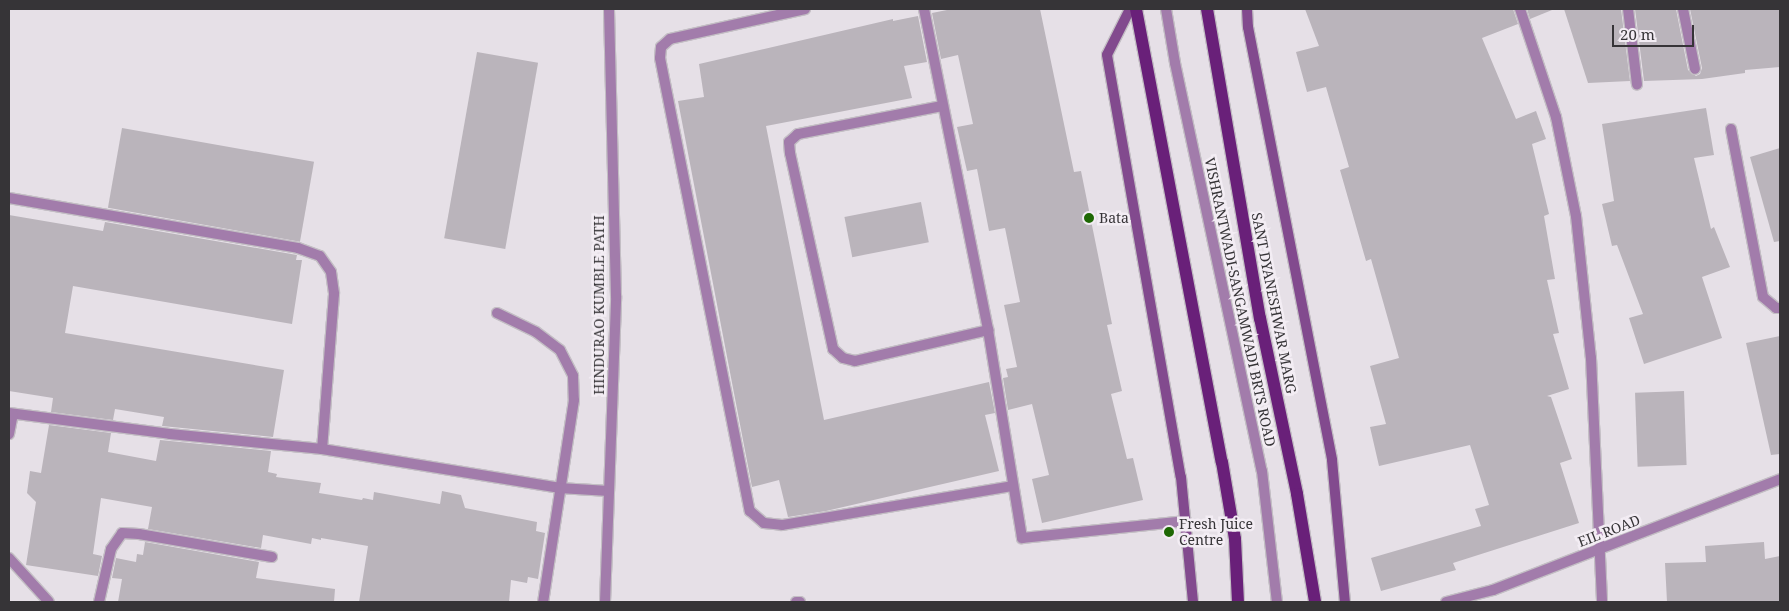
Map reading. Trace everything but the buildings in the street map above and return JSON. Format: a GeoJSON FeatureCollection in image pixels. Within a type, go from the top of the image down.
{"type":"FeatureCollection","features":[{"type":"Feature","properties":{"kind":"main road"},"geometry":{"type":"LineString","coordinates":[[1136,9],[1222,462],[1235,539],[1238,602]]}},
{"type":"Feature","properties":{"kind":"main road","name":"SANT DYANESHWAR MARG"},"geometry":{"type":"LineString","coordinates":[[1208,9],[1260,318],[1297,494],[1315,602]]}},
{"type":"Feature","properties":{"kind":"street","name":"HINDURAO KUMBLE PATH"},"geometry":{"type":"LineString","coordinates":[[605,602],[616,296],[609,9]]}},
{"type":"Feature","properties":{"kind":"street"},"geometry":{"type":"LineString","coordinates":[[805,9],[670,39],[661,47],[660,52],[750,511],[764,523],[782,525],[1013,486]]}},
{"type":"Feature","properties":{"kind":"street"},"geometry":{"type":"LineString","coordinates":[[924,9],[988,330],[1022,538],[1186,520]]}},
{"type":"Feature","properties":{"kind":"street"},"geometry":{"type":"LineString","coordinates":[[1130,9],[1107,55],[1181,477],[1193,602]]}},
{"type":"Feature","properties":{"kind":"street","name":"VISHRANTWADI-SANGAMWADI BRTS ROAD"},"geometry":{"type":"LineString","coordinates":[[1166,9],[1175,63],[1262,471],[1277,602]]}},
{"type":"Feature","properties":{"kind":"street"},"geometry":{"type":"LineString","coordinates":[[1247,9],[1248,27],[1332,460],[1346,602]]}},
{"type":"Feature","properties":{"kind":"street"},"geometry":{"type":"LineString","coordinates":[[1520,9],[1556,117],[1576,216],[1591,358],[1602,602]]}},
{"type":"Feature","properties":{"kind":"street"},"geometry":{"type":"LineString","coordinates":[[1628,9],[1637,84]]}},
{"type":"Feature","properties":{"kind":"street"},"geometry":{"type":"LineString","coordinates":[[1683,9],[1695,69]]}},
{"type":"Feature","properties":{"kind":"street"},"geometry":{"type":"LineString","coordinates":[[942,106],[798,134],[789,142],[790,153],[833,349],[843,358],[855,361],[988,330]]}},
{"type":"Feature","properties":{"kind":"street"},"geometry":{"type":"LineString","coordinates":[[1731,129],[1763,297],[1776,308],[1780,308]]}},
{"type":"Feature","properties":{"kind":"street"},"geometry":{"type":"LineString","coordinates":[[9,198],[298,248],[320,256],[331,272],[334,294],[322,449]]}},
{"type":"Feature","properties":{"kind":"street"},"geometry":{"type":"LineString","coordinates":[[497,313],[536,332],[560,350],[573,376],[574,400],[543,602]]}},
{"type":"Feature","properties":{"kind":"street"},"geometry":{"type":"LineString","coordinates":[[9,434],[11,414],[170,434],[322,449],[559,488],[609,491]]}},
{"type":"Feature","properties":{"kind":"street","name":"EIL ROAD"},"geometry":{"type":"LineString","coordinates":[[1446,602],[1494,590],[1780,480]]}},
{"type":"Feature","properties":{"kind":"street"},"geometry":{"type":"LineString","coordinates":[[99,602],[111,549],[122,533],[139,534],[272,556]]}},
{"type":"Feature","properties":{"kind":"street"},"geometry":{"type":"LineString","coordinates":[[9,558],[48,602]]}},
{"type":"Feature","properties":{"kind":"place","name":"Bata"},"geometry":{"type":"Point","coordinates":[1089,218]}},
{"type":"Feature","properties":{"kind":"place","name":"Fresh Juice Centre"},"geometry":{"type":"Point","coordinates":[1169,532]}}]}
